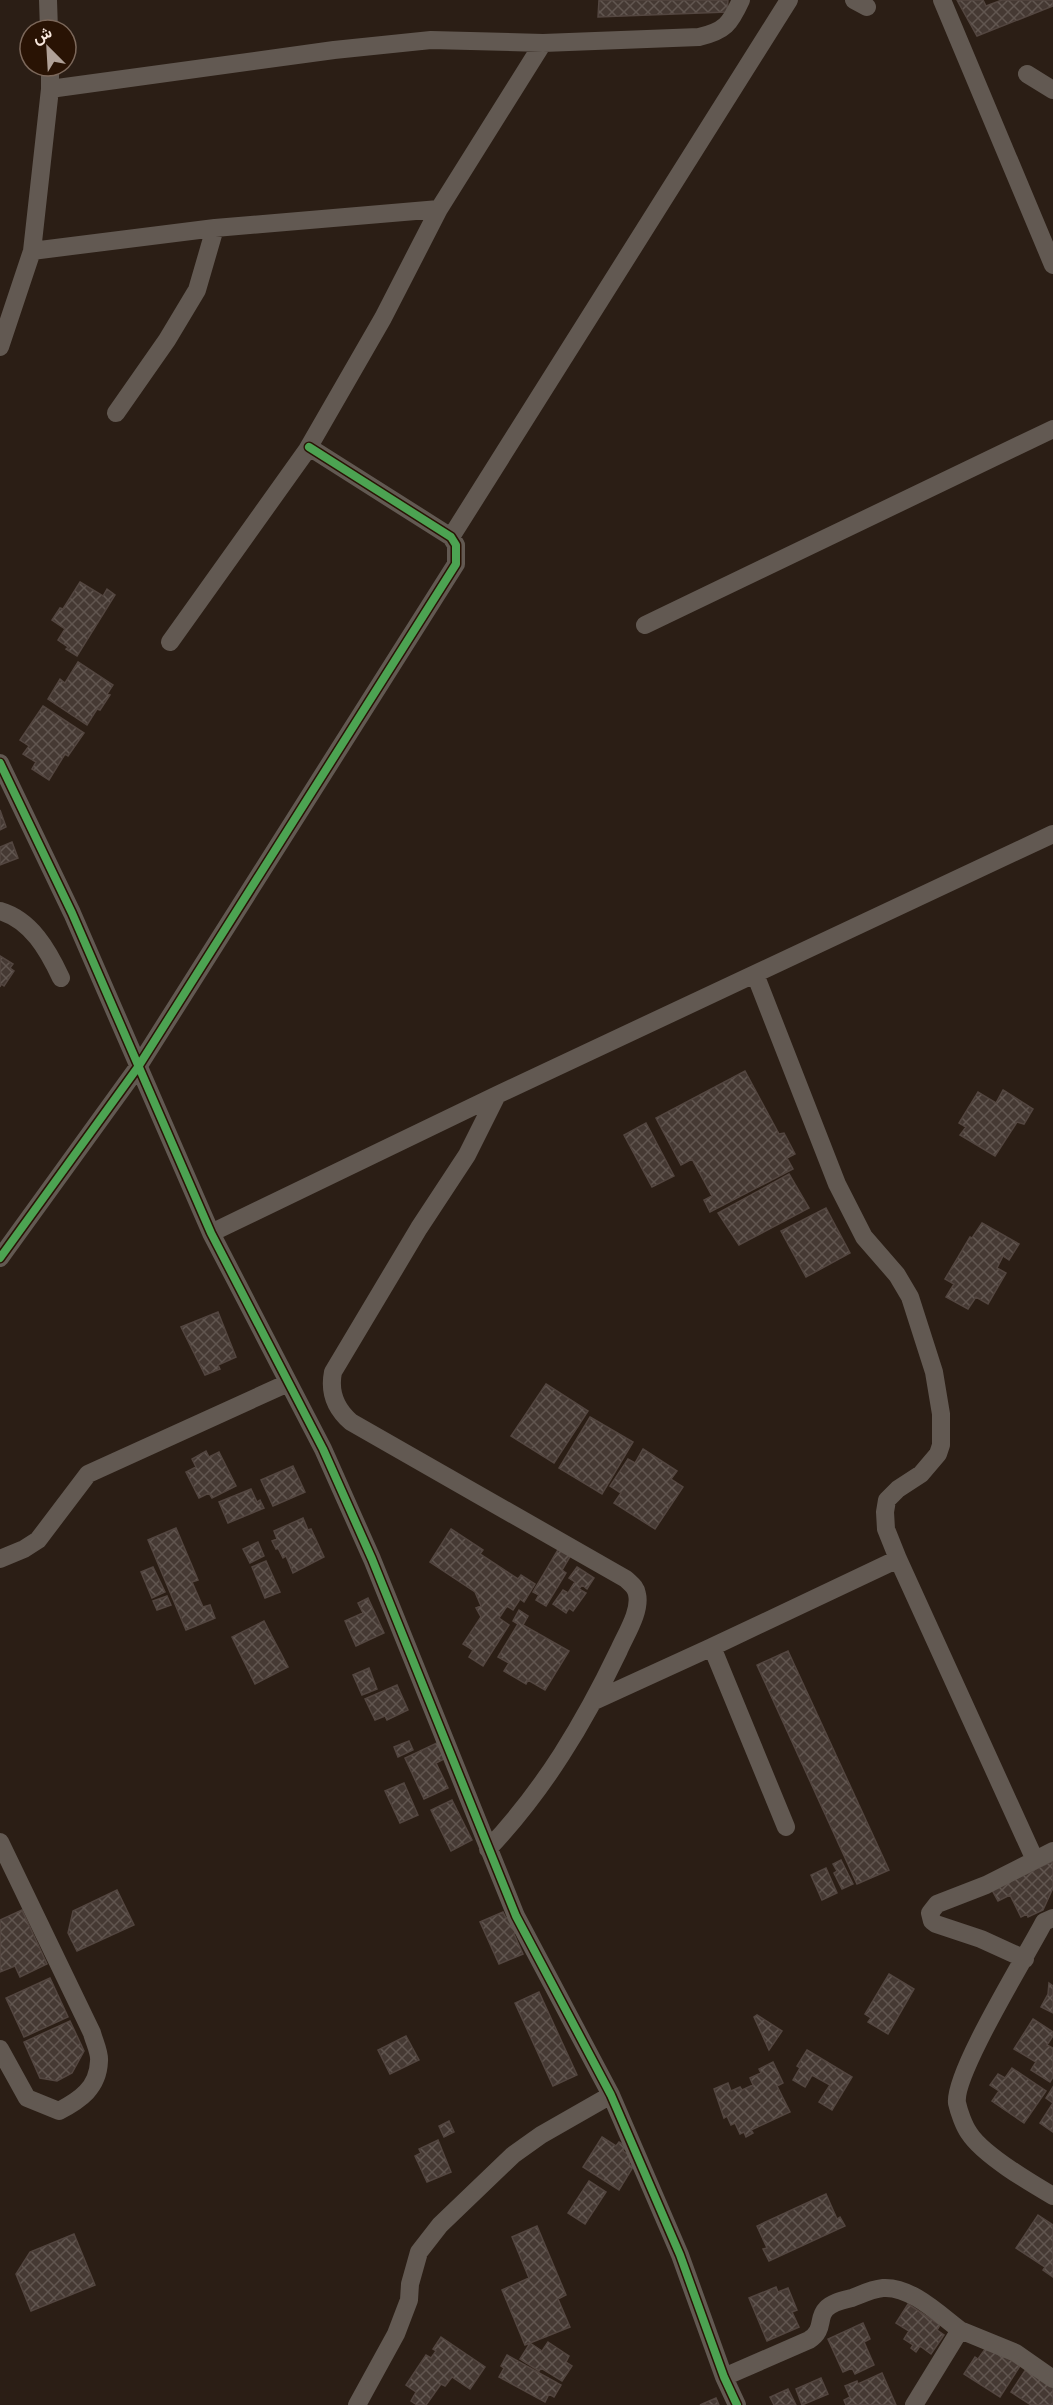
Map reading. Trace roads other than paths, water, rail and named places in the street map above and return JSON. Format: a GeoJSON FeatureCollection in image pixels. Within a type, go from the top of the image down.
{"type":"FeatureCollection","features":[{"type":"Feature","properties":{"kind":"street"},"geometry":{"type":"LineString","coordinates":[[48,0],[49,18]]}},
{"type":"Feature","properties":{"kind":"street"},"geometry":{"type":"LineString","coordinates":[[50,89],[322,51],[431,39],[543,43],[699,37],[728,25],[741,0]]}},
{"type":"Feature","properties":{"kind":"street"},"geometry":{"type":"LineString","coordinates":[[451,537],[789,0]]}},
{"type":"Feature","properties":{"kind":"street"},"geometry":{"type":"LineString","coordinates":[[942,0],[1053,265]]}},
{"type":"Feature","properties":{"kind":"street"},"geometry":{"type":"LineString","coordinates":[[171,642],[309,447],[383,318],[439,209],[543,43]]}},
{"type":"Feature","properties":{"kind":"street"},"geometry":{"type":"LineString","coordinates":[[1026,74],[1053,90]]}},
{"type":"Feature","properties":{"kind":"street"},"geometry":{"type":"LineString","coordinates":[[0,347],[32,251],[50,78]]}},
{"type":"Feature","properties":{"kind":"street"},"geometry":{"type":"LineString","coordinates":[[32,251],[215,228],[439,209]]}},
{"type":"Feature","properties":{"kind":"street"},"geometry":{"type":"LineString","coordinates":[[116,413],[167,340],[197,290],[215,228]]}},
{"type":"Feature","properties":{"kind":"street"},"geometry":{"type":"LineString","coordinates":[[645,625],[1053,429]]}},
{"type":"Feature","properties":{"kind":"street"},"geometry":{"type":"LineString","coordinates":[[0,1258],[138,1067],[456,564],[456,545],[451,537],[309,447]]}},
{"type":"Feature","properties":{"kind":"street"},"geometry":{"type":"LineString","coordinates":[[0,763],[72,913],[211,1233],[323,1449],[372,1559],[516,1916],[611,2095],[680,2255],[724,2377],[737,2405]]}},
{"type":"Feature","properties":{"kind":"street"},"geometry":{"type":"LineString","coordinates":[[211,1233],[497,1095],[1053,834]]}},
{"type":"Feature","properties":{"kind":"street"},"geometry":{"type":"LineString","coordinates":[[0,911],[8,913],[33,931],[52,959],[61,978]]}},
{"type":"Feature","properties":{"kind":"street"},"geometry":{"type":"LineString","coordinates":[[755,974],[837,1184],[864,1236],[897,1275],[910,1297],[934,1372],[941,1414],[941,1444],[938,1454],[921,1474],[898,1489],[887,1500],[886,1529],[1035,1860]]}},
{"type":"Feature","properties":{"kind":"street"},"geometry":{"type":"LineString","coordinates":[[488,1849],[518,1818],[576,1734],[632,1622],[638,1596],[634,1587],[626,1579],[351,1422],[341,1413],[331,1389],[333,1372],[419,1228],[467,1155],[497,1095]]}},
{"type":"Feature","properties":{"kind":"street"},"geometry":{"type":"LineString","coordinates":[[0,1559],[29,1547],[38,1540],[88,1474],[288,1383]]}},
{"type":"Feature","properties":{"kind":"street"},"geometry":{"type":"LineString","coordinates":[[594,1701],[898,1559]]}},
{"type":"Feature","properties":{"kind":"street"},"geometry":{"type":"LineString","coordinates":[[712,1647],[786,1827]]}},
{"type":"Feature","properties":{"kind":"street"},"geometry":{"type":"LineString","coordinates":[[0,1842],[92,2033],[100,2060],[94,2082],[83,2098],[59,2111],[27,2098],[0,2049]]}},
{"type":"Feature","properties":{"kind":"street"},"geometry":{"type":"LineString","coordinates":[[1025,1959],[981,1939],[936,1924],[932,1921],[930,1913],[937,1904],[986,1885],[1053,1851]]}},
{"type":"Feature","properties":{"kind":"street"},"geometry":{"type":"LineString","coordinates":[[1053,1917],[1044,1922],[969,2059],[960,2084],[957,2103],[968,2133],[984,2150],[1053,2196]]}},
{"type":"Feature","properties":{"kind":"street"},"geometry":{"type":"LineString","coordinates":[[357,2405],[396,2334],[409,2300],[410,2284],[419,2252],[440,2225],[513,2155],[541,2135],[611,2095]]}},
{"type":"Feature","properties":{"kind":"street"},"geometry":{"type":"LineString","coordinates":[[724,2377],[809,2340],[817,2334],[824,2312],[829,2306],[875,2289],[886,2288],[908,2294],[960,2330],[1016,2353],[1053,2379]]}},
{"type":"Feature","properties":{"kind":"street"},"geometry":{"type":"LineString","coordinates":[[914,2405],[960,2330]]}}]}
